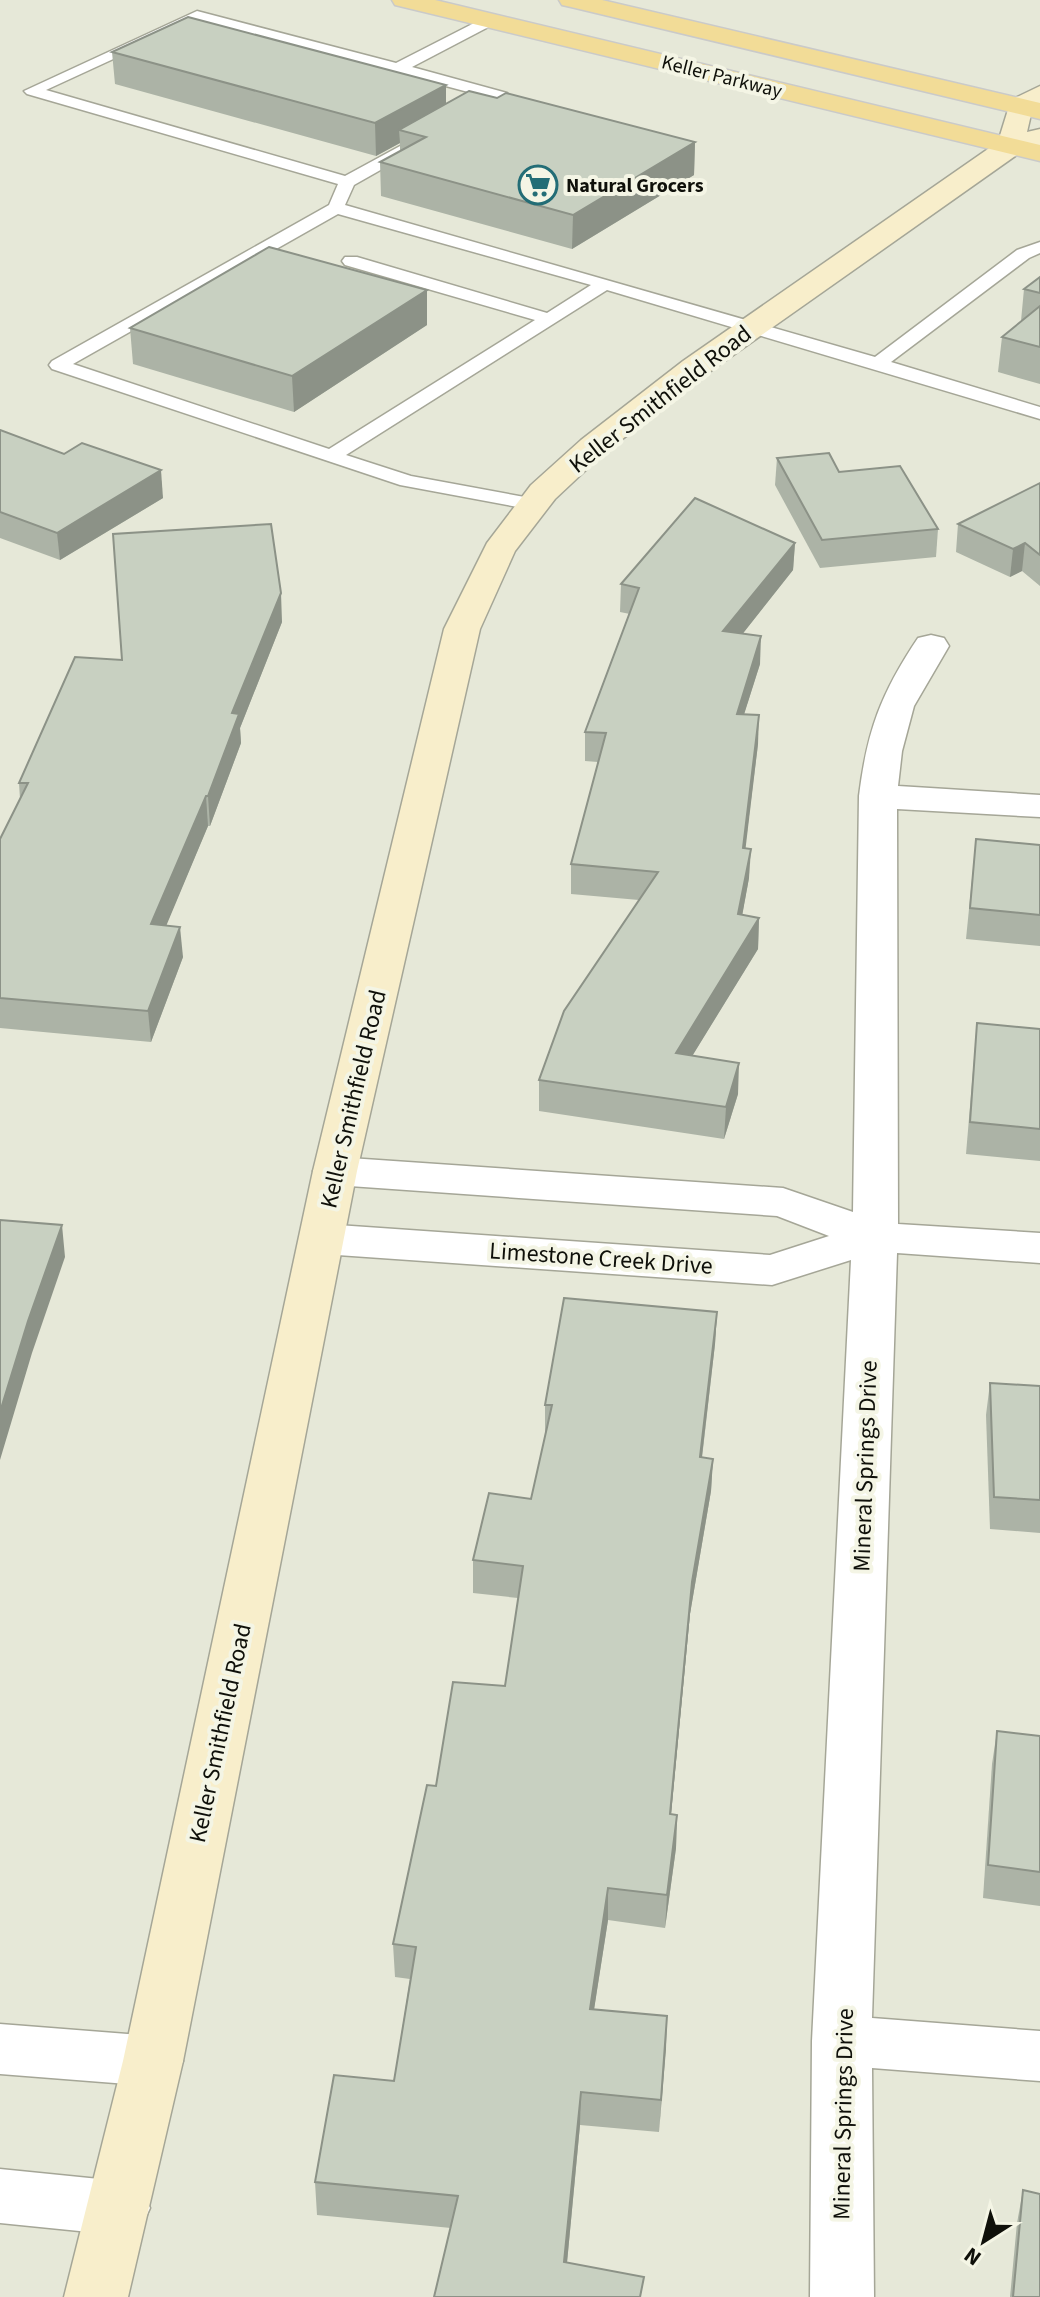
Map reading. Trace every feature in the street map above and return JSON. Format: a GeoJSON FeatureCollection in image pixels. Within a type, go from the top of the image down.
{"type":"FeatureCollection","features":[{"type":"Feature","properties":{"kind":"main road","name":"Keller Parkway"},"geometry":{"type":"LineString","coordinates":[[404,0],[1040,153]]}},
{"type":"Feature","properties":{"kind":"main road","name":"Keller Parkway"},"geometry":{"type":"LineString","coordinates":[[571,0],[1033,104]]}},
{"type":"Feature","properties":{"kind":"main road"},"geometry":{"type":"LineString","coordinates":[[1011,146],[1033,104]]}},
{"type":"Feature","properties":{"kind":"main road","name":"Keller Smithfield Road"},"geometry":{"type":"LineString","coordinates":[[96,2297],[153,2061],[335,1171],[462,629],[499,550],[534,504],[592,447],[642,406],[1011,146],[1040,137]]}},
{"type":"Feature","properties":{"kind":"street","name":"Mineral Springs Drive"},"geometry":{"type":"LineString","coordinates":[[842,2297],[842,2041],[875,1237],[878,796],[883,751],[896,706],[931,646]]}},
{"type":"Feature","properties":{"kind":"street"},"geometry":{"type":"LineString","coordinates":[[878,796],[1040,806]]}},
{"type":"Feature","properties":{"kind":"street","name":"Limestone Creek Drive"},"geometry":{"type":"LineString","coordinates":[[335,1171],[783,1202],[875,1237],[1040,1248]]}},
{"type":"Feature","properties":{"kind":"street","name":"Limestone Creek Drive"},"geometry":{"type":"LineString","coordinates":[[323,1239],[772,1270],[875,1237]]}},
{"type":"Feature","properties":{"kind":"street"},"geometry":{"type":"LineString","coordinates":[[842,2041],[1040,2056]]}},
{"type":"Feature","properties":{"kind":"street"},"geometry":{"type":"LineString","coordinates":[[0,2049],[153,2061]]}},
{"type":"Feature","properties":{"kind":"street"},"geometry":{"type":"LineString","coordinates":[[0,2196],[119,2208]]}},
{"type":"Feature","properties":{"kind":"lane"},"geometry":{"type":"LineString","coordinates":[[347,182],[32,91],[197,15],[502,96],[476,110]]}},
{"type":"Feature","properties":{"kind":"lane"},"geometry":{"type":"LineString","coordinates":[[398,68],[491,20]]}},
{"type":"Feature","properties":{"kind":"lane"},"geometry":{"type":"LineString","coordinates":[[424,139],[347,182],[336,208],[58,365],[407,481],[534,504]]}},
{"type":"Feature","properties":{"kind":"lane"},"geometry":{"type":"LineString","coordinates":[[336,208],[754,326],[1040,413]]}},
{"type":"Feature","properties":{"kind":"lane"},"geometry":{"type":"LineString","coordinates":[[877,364],[1023,254],[1040,247]]}},
{"type":"Feature","properties":{"kind":"lane"},"geometry":{"type":"LineString","coordinates":[[351,261],[550,319]]}},
{"type":"Feature","properties":{"kind":"lane"},"geometry":{"type":"LineString","coordinates":[[331,456],[605,284]]}},
{"type":"Feature","properties":{"kind":"building"},"geometry":{"type":"Polygon","coordinates":[[[188,17],[446,85],[375,123],[112,52],[188,17]]]}},
{"type":"Feature","properties":{"kind":"building"},"geometry":{"type":"Polygon","coordinates":[[[469,91],[497,98],[506,93],[695,142],[573,215],[380,162],[426,137],[399,130],[469,91]]]}},
{"type":"Feature","properties":{"kind":"building"},"geometry":{"type":"Polygon","coordinates":[[[269,247],[427,290],[292,376],[130,328],[269,247]]]}},
{"type":"Feature","properties":{"kind":"building"},"geometry":{"type":"Polygon","coordinates":[[[1040,277],[1040,293],[1024,289],[1040,277]]]}},
{"type":"Feature","properties":{"kind":"building"},"geometry":{"type":"Polygon","coordinates":[[[1040,306],[1040,347],[1002,337],[1040,306]]]}},
{"type":"Feature","properties":{"kind":"building"},"geometry":{"type":"Polygon","coordinates":[[[0,430],[64,454],[82,443],[161,470],[57,533],[0,512],[0,430]]]}},
{"type":"Feature","properties":{"kind":"building"},"geometry":{"type":"Polygon","coordinates":[[[829,453],[839,472],[900,466],[938,529],[822,540],[777,458],[829,453]]]}},
{"type":"Feature","properties":{"kind":"building"},"geometry":{"type":"Polygon","coordinates":[[[1040,483],[1040,555],[1025,543],[1013,549],[958,524],[1040,483]]]}},
{"type":"Feature","properties":{"kind":"building"},"geometry":{"type":"Polygon","coordinates":[[[695,498],[795,543],[723,631],[761,636],[737,714],[759,715],[743,848],[751,849],[738,914],[759,918],[676,1053],[739,1063],[726,1107],[539,1080],[564,1011],[658,872],[571,864],[606,733],[585,732],[639,588],[621,584],[695,498]]]}},
{"type":"Feature","properties":{"kind":"building"},"geometry":{"type":"Polygon","coordinates":[[[271,524],[281,593],[232,713],[239,714],[208,796],[151,924],[180,927],[148,1011],[0,998],[0,839],[28,783],[19,783],[75,657],[122,660],[113,534],[271,524]]]}},
{"type":"Feature","properties":{"kind":"building"},"geometry":{"type":"Polygon","coordinates":[[[976,839],[1040,845],[1040,915],[970,908],[976,839]]]}},
{"type":"Feature","properties":{"kind":"building"},"geometry":{"type":"Polygon","coordinates":[[[977,1023],[1040,1029],[1040,1129],[970,1122],[977,1023]]]}},
{"type":"Feature","properties":{"kind":"building"},"geometry":{"type":"Polygon","coordinates":[[[0,1220],[62,1225],[0,1412],[0,1220]]]}},
{"type":"Feature","properties":{"kind":"building"},"geometry":{"type":"Polygon","coordinates":[[[564,1298],[717,1312],[700,1457],[713,1459],[692,1582],[670,1814],[677,1815],[667,1895],[608,1888],[590,2009],[667,2016],[661,2100],[581,2092],[564,2262],[644,2277],[640,2297],[434,2297],[458,2196],[315,2182],[334,2075],[394,2081],[416,1947],[393,1944],[427,1785],[436,1786],[453,1682],[505,1686],[523,1566],[473,1560],[489,1493],[531,1499],[552,1405],[545,1405],[564,1298]]]}},
{"type":"Feature","properties":{"kind":"building"},"geometry":{"type":"Polygon","coordinates":[[[990,1383],[1040,1386],[1040,1500],[994,1497],[990,1383]]]}},
{"type":"Feature","properties":{"kind":"building"},"geometry":{"type":"Polygon","coordinates":[[[997,1731],[1040,1736],[1040,1872],[988,1865],[997,1731]]]}},
{"type":"Feature","properties":{"kind":"building"},"geometry":{"type":"Polygon","coordinates":[[[1023,2190],[1040,2194],[1040,2297],[1013,2297],[1023,2190]]]}},
{"type":"Feature","properties":{"kind":"place","name":"Natural Grocers"},"geometry":{"type":"Point","coordinates":[538,185]}}]}
